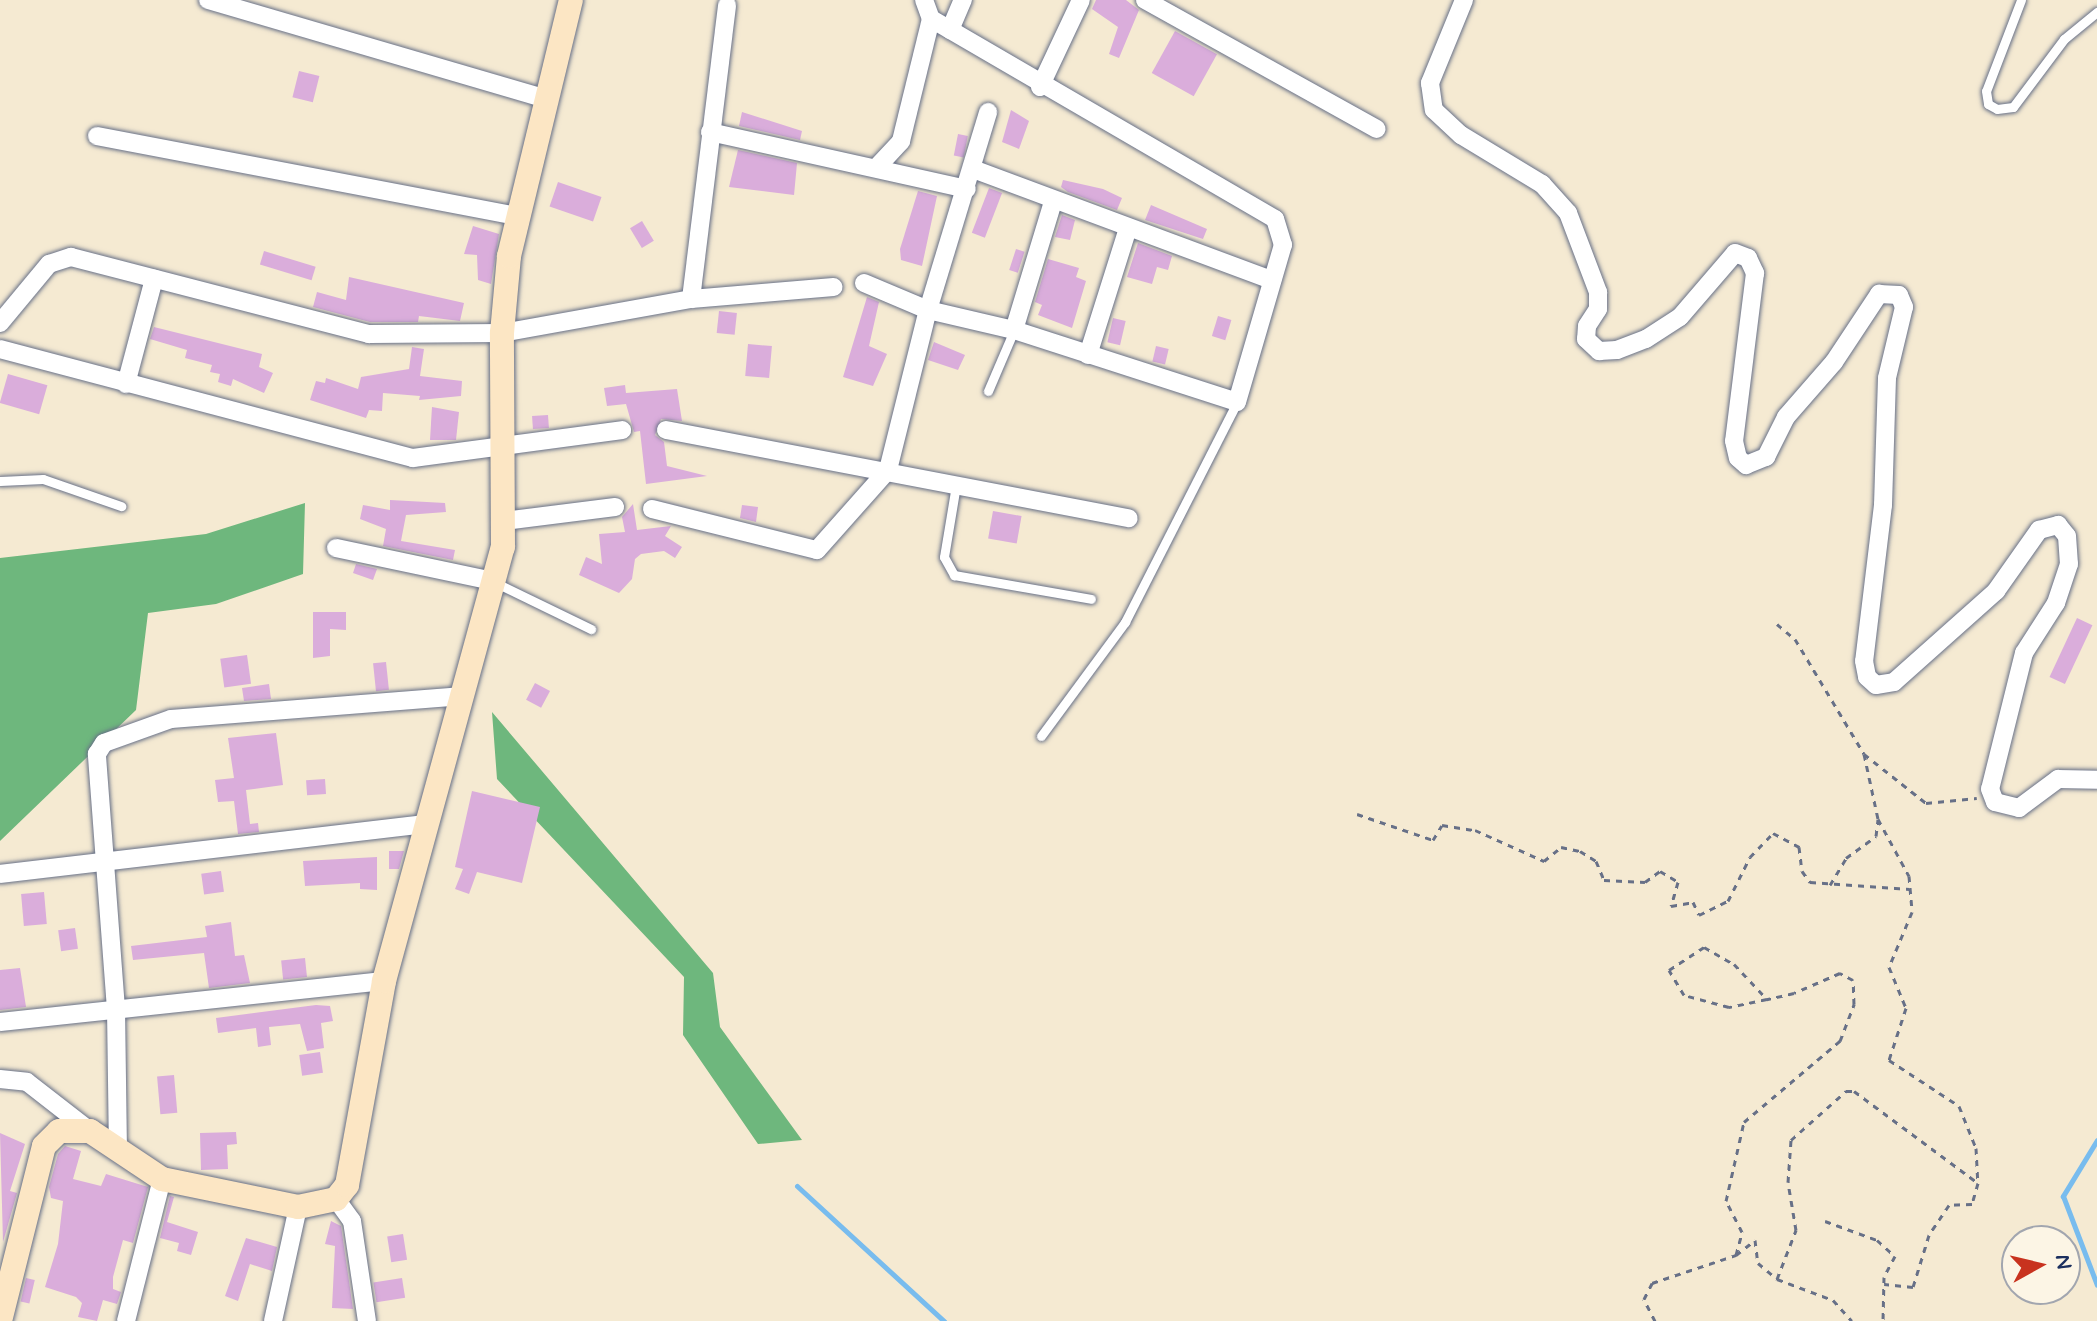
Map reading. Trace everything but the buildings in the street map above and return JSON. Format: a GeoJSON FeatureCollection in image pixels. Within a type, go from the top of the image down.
{"type":"FeatureCollection","features":[{"type":"Feature","properties":{"kind":"street"},"geometry":{"type":"LineString","coordinates":[[208,0],[544,98]]}},
{"type":"Feature","properties":{"kind":"street"},"geometry":{"type":"LineString","coordinates":[[0,1079],[27,1082],[118,1152],[162,1179],[298,1207],[336,1199],[347,1185],[384,981],[463,696],[504,521],[502,333],[516,216],[571,0]]}},
{"type":"Feature","properties":{"kind":"street"},"geometry":{"type":"LineString","coordinates":[[878,166],[901,141],[931,19],[924,0]]}},
{"type":"Feature","properties":{"kind":"street"},"geometry":{"type":"LineString","coordinates":[[950,30],[963,0]]}},
{"type":"Feature","properties":{"kind":"street"},"geometry":{"type":"LineString","coordinates":[[1040,87],[1081,0]]}},
{"type":"Feature","properties":{"kind":"street"},"geometry":{"type":"LineString","coordinates":[[1145,0],[1377,129]]}},
{"type":"Feature","properties":{"kind":"street"},"geometry":{"type":"LineString","coordinates":[[1464,0],[1430,83],[1434,110],[1461,135],[1542,184],[1568,213],[1598,292],[1598,309],[1587,326],[1586,339],[1599,351],[1617,350],[1646,339],[1680,317],[1735,253],[1748,258],[1755,273],[1734,441],[1738,458],[1746,465],[1766,457],[1786,417],[1834,362],[1879,294],[1899,295],[1904,307],[1887,378],[1883,505],[1864,661],[1867,677],[1876,685],[1894,682],[1996,591],[2039,530],[2058,525],[2067,536],[2069,564],[2056,603],[2024,653],[1992,793],[1995,802],[2019,808],[2058,779],[2097,780]]}},
{"type":"Feature","properties":{"kind":"street"},"geometry":{"type":"LineString","coordinates":[[691,299],[727,5]]}},
{"type":"Feature","properties":{"kind":"street"},"geometry":{"type":"LineString","coordinates":[[864,283],[928,310],[1014,330],[1237,402],[1283,245],[1275,219],[1040,87],[931,19]]}},
{"type":"Feature","properties":{"kind":"street"},"geometry":{"type":"LineString","coordinates":[[652,509],[817,550],[888,470],[928,310],[988,112]]}},
{"type":"Feature","properties":{"kind":"street"},"geometry":{"type":"LineString","coordinates":[[710,132],[878,166],[967,189]]}},
{"type":"Feature","properties":{"kind":"street"},"geometry":{"type":"LineString","coordinates":[[97,136],[516,216]]}},
{"type":"Feature","properties":{"kind":"street"},"geometry":{"type":"LineString","coordinates":[[973,169],[1053,202],[1272,280]]}},
{"type":"Feature","properties":{"kind":"street"},"geometry":{"type":"LineString","coordinates":[[1014,330],[1053,202]]}},
{"type":"Feature","properties":{"kind":"street"},"geometry":{"type":"LineString","coordinates":[[1088,355],[1128,228]]}},
{"type":"Feature","properties":{"kind":"street"},"geometry":{"type":"LineString","coordinates":[[0,323],[49,264],[71,257],[369,334],[502,333],[691,299],[833,287]]}},
{"type":"Feature","properties":{"kind":"street"},"geometry":{"type":"LineString","coordinates":[[126,384],[154,279]]}},
{"type":"Feature","properties":{"kind":"street"},"geometry":{"type":"LineString","coordinates":[[0,349],[413,458],[505,449],[622,430]]}},
{"type":"Feature","properties":{"kind":"street"},"geometry":{"type":"LineString","coordinates":[[666,430],[956,482],[1129,518]]}},
{"type":"Feature","properties":{"kind":"street"},"geometry":{"type":"LineString","coordinates":[[504,521],[615,507]]}},
{"type":"Feature","properties":{"kind":"street"},"geometry":{"type":"LineString","coordinates":[[336,548],[492,581]]}},
{"type":"Feature","properties":{"kind":"street"},"geometry":{"type":"LineString","coordinates":[[118,1152],[116,1009],[97,754],[104,743],[171,719],[463,696]]}},
{"type":"Feature","properties":{"kind":"street"},"geometry":{"type":"LineString","coordinates":[[0,874],[427,824]]}},
{"type":"Feature","properties":{"kind":"street"},"geometry":{"type":"LineString","coordinates":[[0,1022],[384,981]]}},
{"type":"Feature","properties":{"kind":"street"},"geometry":{"type":"LineString","coordinates":[[0,1321],[44,1146],[59,1131],[90,1131]]}},
{"type":"Feature","properties":{"kind":"street"},"geometry":{"type":"LineString","coordinates":[[126,1321],[162,1179]]}},
{"type":"Feature","properties":{"kind":"street"},"geometry":{"type":"LineString","coordinates":[[336,1199],[352,1221],[367,1321]]}},
{"type":"Feature","properties":{"kind":"street"},"geometry":{"type":"LineString","coordinates":[[273,1321],[298,1207]]}},
{"type":"Feature","properties":{"kind":"lane"},"geometry":{"type":"LineString","coordinates":[[2021,0],[1986,91],[1988,104],[1997,109],[2013,107],[2064,39],[2097,12]]}},
{"type":"Feature","properties":{"kind":"lane"},"geometry":{"type":"LineString","coordinates":[[988,391],[1014,330]]}},
{"type":"Feature","properties":{"kind":"lane"},"geometry":{"type":"LineString","coordinates":[[1041,736],[1125,622],[1237,402]]}},
{"type":"Feature","properties":{"kind":"lane"},"geometry":{"type":"LineString","coordinates":[[0,481],[43,479],[121,506]]}},
{"type":"Feature","properties":{"kind":"lane"},"geometry":{"type":"LineString","coordinates":[[956,482],[944,557],[954,575],[1091,599]]}},
{"type":"Feature","properties":{"kind":"lane"},"geometry":{"type":"LineString","coordinates":[[492,581],[591,629]]}},
{"type":"Feature","properties":{"kind":"path"},"geometry":{"type":"LineString","coordinates":[[1777,624],[1795,639],[1864,754],[1878,819],[1909,876],[1912,912],[1889,967],[1906,1008],[1889,1060],[1959,1106],[1976,1148],[1978,1183],[1972,1204],[1949,1205],[1929,1235],[1913,1287],[1884,1284]]}},
{"type":"Feature","properties":{"kind":"path"},"geometry":{"type":"LineString","coordinates":[[1864,754],[1926,803],[1961,803],[1992,793]]}},
{"type":"Feature","properties":{"kind":"path"},"geometry":{"type":"LineString","coordinates":[[1357,814],[1433,840],[1442,825],[1475,830],[1544,861],[1561,847],[1580,851],[1596,861],[1604,880],[1645,882],[1660,871],[1678,882],[1671,906],[1693,902],[1699,915],[1728,901],[1750,857],[1773,833],[1799,847],[1802,871],[1810,882],[1910,889]]}},
{"type":"Feature","properties":{"kind":"path"},"geometry":{"type":"LineString","coordinates":[[1830,885],[1846,858],[1876,836],[1878,819]]}},
{"type":"Feature","properties":{"kind":"path"},"geometry":{"type":"LineString","coordinates":[[1736,1255],[1742,1232],[1726,1201],[1744,1122],[1840,1041],[1854,1004],[1853,980],[1840,973],[1767,999],[1729,1007],[1684,995],[1669,970],[1704,947],[1734,964],[1767,999]]}},
{"type":"Feature","properties":{"kind":"path"},"geometry":{"type":"LineString","coordinates":[[1777,1279],[1796,1230],[1788,1182],[1791,1140],[1846,1091],[1854,1091],[1978,1183]]}},
{"type":"Feature","properties":{"kind":"path"},"geometry":{"type":"LineString","coordinates":[[1825,1221],[1877,1240],[1895,1256],[1884,1284],[1883,1321]]}},
{"type":"Feature","properties":{"kind":"path"},"geometry":{"type":"LineString","coordinates":[[1655,1321],[1644,1299],[1652,1283],[1736,1255],[1755,1240],[1758,1263],[1777,1279],[1833,1300],[1852,1321]]}},
{"type":"Feature","properties":{"kind":"green space"},"geometry":{"type":"Polygon","coordinates":[[[305,503],[303,574],[216,604],[148,613],[136,710],[0,841],[0,558],[206,534],[305,503]]]}},
{"type":"Feature","properties":{"kind":"green space"},"geometry":{"type":"Polygon","coordinates":[[[492,712],[713,973],[720,1027],[802,1140],[758,1144],[683,1035],[684,977],[497,779],[492,712]]]}},
{"type":"Feature","properties":{"kind":"waterway"},"geometry":{"type":"LineString","coordinates":[[2097,1140],[2063,1196],[2097,1285]]}},
{"type":"Feature","properties":{"kind":"waterway"},"geometry":{"type":"LineString","coordinates":[[797,1186],[944,1321]]}}]}
